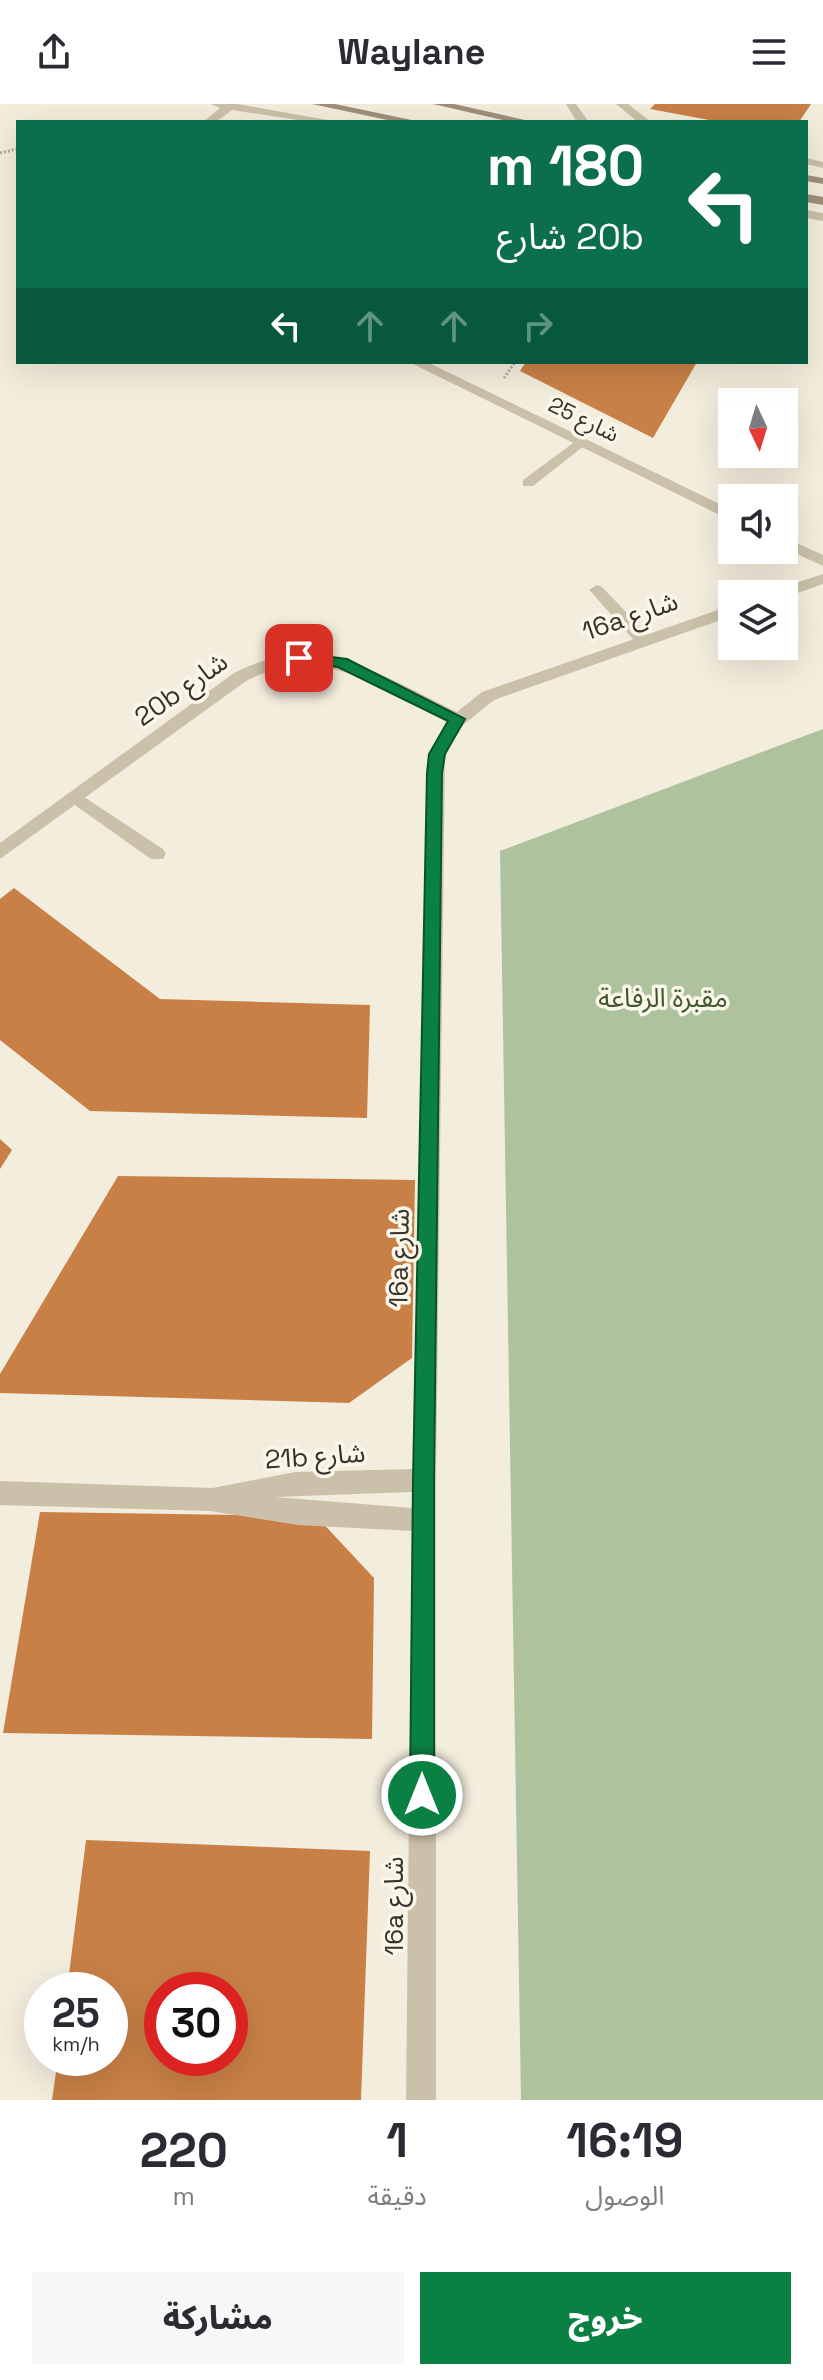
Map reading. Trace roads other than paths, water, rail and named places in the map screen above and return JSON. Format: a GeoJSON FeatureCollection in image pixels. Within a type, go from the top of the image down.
{"type":"FeatureCollection","features":[{"type":"Feature","properties":{"kind":"main road"},"geometry":{"type":"LineString","coordinates":[[317,104],[401,120]]}},
{"type":"Feature","properties":{"kind":"main road"},"geometry":{"type":"LineString","coordinates":[[441,104],[518,120]]}},
{"type":"Feature","properties":{"kind":"street"},"geometry":{"type":"LineString","coordinates":[[216,104],[320,120]]}},
{"type":"Feature","properties":{"kind":"street"},"geometry":{"type":"LineString","coordinates":[[441,104],[462,104]]}},
{"type":"Feature","properties":{"kind":"street"},"geometry":{"type":"LineString","coordinates":[[621,104],[642,120]]}},
{"type":"Feature","properties":{"kind":"street"},"geometry":{"type":"LineString","coordinates":[[212,120],[230,106]]}},
{"type":"Feature","properties":{"kind":"street","name":"شارع 25"},"geometry":{"type":"LineString","coordinates":[[420,364],[718,509]]}},
{"type":"Feature","properties":{"kind":"street"},"geometry":{"type":"LineString","coordinates":[[528,483],[580,442]]}},
{"type":"Feature","properties":{"kind":"street"},"geometry":{"type":"LineString","coordinates":[[798,549],[823,561]]}},
{"type":"Feature","properties":{"kind":"street"},"geometry":{"type":"LineString","coordinates":[[798,588],[823,579]]}},
{"type":"Feature","properties":{"kind":"street"},"geometry":{"type":"LineString","coordinates":[[597,590],[644,641]]}},
{"type":"Feature","properties":{"kind":"street","name":"16a شارع"},"geometry":{"type":"LineString","coordinates":[[421,2100],[423,1520],[435,773],[441,745],[458,719],[471,707],[507,688],[718,615]]}},
{"type":"Feature","properties":{"kind":"street","name":"20b شارع"},"geometry":{"type":"LineString","coordinates":[[0,852],[240,677],[278,661],[321,658],[341,663],[458,719]]}},
{"type":"Feature","properties":{"kind":"street"},"geometry":{"type":"LineString","coordinates":[[75,797],[157,854]]}},
{"type":"Feature","properties":{"kind":"street","name":"21b شارع"},"geometry":{"type":"LineString","coordinates":[[210,1499],[273,1484],[301,1481],[424,1480]]}},
{"type":"Feature","properties":{"kind":"street","name":"21b شارع"},"geometry":{"type":"LineString","coordinates":[[0,1493],[210,1499],[298,1513],[423,1520]]}},
{"type":"Feature","properties":{"kind":"park label","name":"مقبرة الرفاعة"},"geometry":{"type":"Point","coordinates":[663,998]}}]}
